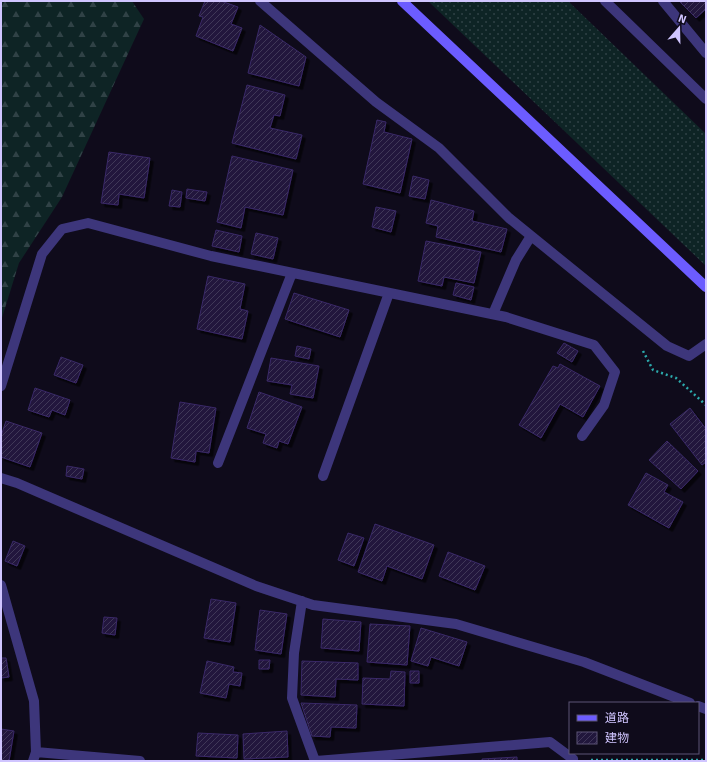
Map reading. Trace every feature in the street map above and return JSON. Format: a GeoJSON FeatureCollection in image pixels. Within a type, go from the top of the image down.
{"type":"FeatureCollection","features":[{"type":"Feature","properties":{"kind":"street"},"geometry":{"type":"LineString","coordinates":[[260,1],[376,102],[439,148],[509,218],[667,346],[689,356],[706,344]]}},
{"type":"Feature","properties":{"kind":"street"},"geometry":{"type":"LineString","coordinates":[[402,1],[706,286]]}},
{"type":"Feature","properties":{"kind":"street"},"geometry":{"type":"LineString","coordinates":[[605,1],[706,99]]}},
{"type":"Feature","properties":{"kind":"street"},"geometry":{"type":"LineString","coordinates":[[663,1],[706,53]]}},
{"type":"Feature","properties":{"kind":"street"},"geometry":{"type":"LineString","coordinates":[[1,386],[42,254],[62,229],[88,222],[211,256],[506,317],[594,345],[615,372],[604,405],[582,436]]}},
{"type":"Feature","properties":{"kind":"street"},"geometry":{"type":"LineString","coordinates":[[493,314],[516,260],[531,236]]}},
{"type":"Feature","properties":{"kind":"street"},"geometry":{"type":"LineString","coordinates":[[218,463],[292,273]]}},
{"type":"Feature","properties":{"kind":"street"},"geometry":{"type":"LineString","coordinates":[[323,476],[389,293]]}},
{"type":"Feature","properties":{"kind":"street"},"geometry":{"type":"LineString","coordinates":[[1,478],[17,483],[256,586],[302,602],[313,605],[456,624],[584,662],[687,702]]}},
{"type":"Feature","properties":{"kind":"street"},"geometry":{"type":"LineString","coordinates":[[1,585],[34,701],[34,757],[140,761]]}},
{"type":"Feature","properties":{"kind":"street"},"geometry":{"type":"LineString","coordinates":[[302,602],[294,654],[292,698],[315,761],[550,742],[573,760]]}},
{"type":"Feature","properties":{"kind":"path"},"geometry":{"type":"LineString","coordinates":[[643,326],[634,336],[654,370],[676,378],[706,405]]}},
{"type":"Feature","properties":{"kind":"path"},"geometry":{"type":"LineString","coordinates":[[573,760],[706,760]]}},
{"type":"Feature","properties":{"kind":"green space"},"geometry":{"type":"Polygon","coordinates":[[[1,1],[132,1],[144,19],[62,197],[19,263],[1,321],[1,1]]]}},
{"type":"Feature","properties":{"kind":"green space"},"geometry":{"type":"Polygon","coordinates":[[[428,1],[568,1],[706,134],[706,266],[428,1]]]}},
{"type":"Feature","properties":{"kind":"building"},"geometry":{"type":"Polygon","coordinates":[[[205,1],[221,1],[238,7],[231,24],[242,28],[233,51],[196,36],[203,17],[199,16],[205,1]]]}},
{"type":"Feature","properties":{"kind":"building"},"geometry":{"type":"Polygon","coordinates":[[[706,1],[706,9],[696,18],[680,2],[706,1]]]}},
{"type":"Feature","properties":{"kind":"building"},"geometry":{"type":"Polygon","coordinates":[[[260,25],[306,57],[299,86],[248,73],[260,25]]]}},
{"type":"Feature","properties":{"kind":"building"},"geometry":{"type":"Polygon","coordinates":[[[247,85],[285,95],[280,116],[274,115],[270,128],[302,135],[296,159],[232,143],[247,85]]]}},
{"type":"Feature","properties":{"kind":"building"},"geometry":{"type":"Polygon","coordinates":[[[377,120],[386,122],[384,132],[412,139],[400,193],[363,184],[377,120]]]}},
{"type":"Feature","properties":{"kind":"building"},"geometry":{"type":"Polygon","coordinates":[[[109,152],[150,158],[144,198],[119,194],[118,205],[101,203],[109,152]]]}},
{"type":"Feature","properties":{"kind":"building"},"geometry":{"type":"Polygon","coordinates":[[[232,156],[293,170],[283,215],[245,207],[241,228],[217,222],[232,156]]]}},
{"type":"Feature","properties":{"kind":"building"},"geometry":{"type":"Polygon","coordinates":[[[413,176],[429,180],[425,199],[409,196],[413,176]]]}},
{"type":"Feature","properties":{"kind":"building"},"geometry":{"type":"Polygon","coordinates":[[[187,189],[207,192],[205,201],[186,198],[187,189]]]}},
{"type":"Feature","properties":{"kind":"building"},"geometry":{"type":"Polygon","coordinates":[[[172,190],[182,192],[180,207],[169,206],[172,190]]]}},
{"type":"Feature","properties":{"kind":"building"},"geometry":{"type":"Polygon","coordinates":[[[431,200],[474,211],[472,221],[507,229],[501,252],[436,237],[438,226],[426,223],[431,200]]]}},
{"type":"Feature","properties":{"kind":"building"},"geometry":{"type":"Polygon","coordinates":[[[376,207],[396,211],[391,232],[372,227],[376,207]]]}},
{"type":"Feature","properties":{"kind":"building"},"geometry":{"type":"Polygon","coordinates":[[[216,230],[242,236],[239,252],[212,246],[216,230]]]}},
{"type":"Feature","properties":{"kind":"building"},"geometry":{"type":"Polygon","coordinates":[[[256,233],[278,238],[273,259],[251,254],[256,233]]]}},
{"type":"Feature","properties":{"kind":"building"},"geometry":{"type":"Polygon","coordinates":[[[426,241],[481,252],[474,283],[444,277],[442,286],[418,281],[426,241]]]}},
{"type":"Feature","properties":{"kind":"building"},"geometry":{"type":"Polygon","coordinates":[[[208,276],[245,284],[240,309],[248,311],[242,339],[197,329],[208,276]]]}},
{"type":"Feature","properties":{"kind":"building"},"geometry":{"type":"Polygon","coordinates":[[[456,283],[474,287],[471,300],[453,295],[456,283]]]}},
{"type":"Feature","properties":{"kind":"building"},"geometry":{"type":"Polygon","coordinates":[[[294,293],[349,310],[340,337],[285,319],[294,293]]]}},
{"type":"Feature","properties":{"kind":"building"},"geometry":{"type":"Polygon","coordinates":[[[564,343],[578,351],[572,362],[557,353],[564,343]]]}},
{"type":"Feature","properties":{"kind":"building"},"geometry":{"type":"Polygon","coordinates":[[[297,346],[311,349],[309,359],[295,356],[297,346]]]}},
{"type":"Feature","properties":{"kind":"building"},"geometry":{"type":"Polygon","coordinates":[[[61,357],[83,365],[76,383],[54,375],[61,357]]]}},
{"type":"Feature","properties":{"kind":"building"},"geometry":{"type":"Polygon","coordinates":[[[271,358],[319,366],[313,398],[290,394],[292,385],[267,381],[271,358]]]}},
{"type":"Feature","properties":{"kind":"building"},"geometry":{"type":"Polygon","coordinates":[[[560,364],[600,386],[583,417],[560,404],[541,438],[519,425],[553,366],[558,368],[560,364]]]}},
{"type":"Feature","properties":{"kind":"building"},"geometry":{"type":"Polygon","coordinates":[[[35,388],[70,400],[65,415],[52,410],[49,417],[28,410],[35,388]]]}},
{"type":"Feature","properties":{"kind":"building"},"geometry":{"type":"Polygon","coordinates":[[[259,392],[302,407],[288,444],[279,441],[277,448],[263,443],[266,434],[247,428],[259,392]]]}},
{"type":"Feature","properties":{"kind":"building"},"geometry":{"type":"Polygon","coordinates":[[[180,402],[216,408],[209,453],[196,451],[195,462],[171,458],[180,402]]]}},
{"type":"Feature","properties":{"kind":"building"},"geometry":{"type":"Polygon","coordinates":[[[690,408],[706,429],[706,462],[702,465],[670,424],[690,408]]]}},
{"type":"Feature","properties":{"kind":"building"},"geometry":{"type":"Polygon","coordinates":[[[6,421],[42,433],[30,467],[1,457],[1,436],[6,421]]]}},
{"type":"Feature","properties":{"kind":"building"},"geometry":{"type":"Polygon","coordinates":[[[667,441],[698,471],[681,489],[649,460],[667,441]]]}},
{"type":"Feature","properties":{"kind":"building"},"geometry":{"type":"Polygon","coordinates":[[[67,466],[84,469],[82,479],[66,476],[67,466]]]}},
{"type":"Feature","properties":{"kind":"building"},"geometry":{"type":"Polygon","coordinates":[[[646,473],[668,485],[664,492],[683,502],[669,528],[628,505],[646,473]]]}},
{"type":"Feature","properties":{"kind":"building"},"geometry":{"type":"Polygon","coordinates":[[[375,524],[434,545],[422,579],[387,566],[382,581],[358,572],[375,524]]]}},
{"type":"Feature","properties":{"kind":"building"},"geometry":{"type":"Polygon","coordinates":[[[348,533],[364,538],[354,566],[338,560],[348,533]]]}},
{"type":"Feature","properties":{"kind":"building"},"geometry":{"type":"Polygon","coordinates":[[[13,541],[25,546],[17,566],[5,561],[13,541]]]}},
{"type":"Feature","properties":{"kind":"building"},"geometry":{"type":"Polygon","coordinates":[[[448,552],[485,566],[475,590],[439,576],[448,552]]]}},
{"type":"Feature","properties":{"kind":"building"},"geometry":{"type":"Polygon","coordinates":[[[211,599],[236,603],[230,642],[204,638],[211,599]]]}},
{"type":"Feature","properties":{"kind":"building"},"geometry":{"type":"Polygon","coordinates":[[[260,610],[287,614],[281,654],[255,650],[260,610]]]}},
{"type":"Feature","properties":{"kind":"building"},"geometry":{"type":"Polygon","coordinates":[[[104,617],[117,618],[115,635],[102,633],[104,617]]]}},
{"type":"Feature","properties":{"kind":"building"},"geometry":{"type":"Polygon","coordinates":[[[323,619],[361,622],[359,651],[321,648],[323,619]]]}},
{"type":"Feature","properties":{"kind":"building"},"geometry":{"type":"Polygon","coordinates":[[[370,624],[410,626],[407,665],[367,662],[370,624]]]}},
{"type":"Feature","properties":{"kind":"building"},"geometry":{"type":"Polygon","coordinates":[[[421,628],[467,642],[459,666],[431,657],[428,666],[411,661],[421,628]]]}},
{"type":"Feature","properties":{"kind":"building"},"geometry":{"type":"Polygon","coordinates":[[[1,658],[6,658],[9,677],[1,678],[1,658]]]}},
{"type":"Feature","properties":{"kind":"building"},"geometry":{"type":"Polygon","coordinates":[[[259,660],[270,660],[269,669],[259,669],[259,660]]]}},
{"type":"Feature","properties":{"kind":"building"},"geometry":{"type":"Polygon","coordinates":[[[207,661],[234,667],[233,672],[242,673],[240,686],[229,684],[226,698],[200,693],[207,661]]]}},
{"type":"Feature","properties":{"kind":"building"},"geometry":{"type":"Polygon","coordinates":[[[302,661],[358,663],[358,680],[336,679],[335,697],[301,695],[302,661]]]}},
{"type":"Feature","properties":{"kind":"building"},"geometry":{"type":"Polygon","coordinates":[[[391,671],[405,672],[404,706],[362,704],[363,678],[390,679],[391,671]]]}},
{"type":"Feature","properties":{"kind":"building"},"geometry":{"type":"Polygon","coordinates":[[[410,671],[419,671],[419,683],[410,683],[410,671]]]}},
{"type":"Feature","properties":{"kind":"building"},"geometry":{"type":"Polygon","coordinates":[[[301,703],[357,705],[356,728],[331,727],[330,737],[312,736],[301,703]]]}},
{"type":"Feature","properties":{"kind":"building"},"geometry":{"type":"Polygon","coordinates":[[[1,729],[14,731],[9,761],[1,761],[1,729]]]}},
{"type":"Feature","properties":{"kind":"building"},"geometry":{"type":"Polygon","coordinates":[[[287,731],[288,757],[244,759],[243,734],[287,731]]]}},
{"type":"Feature","properties":{"kind":"building"},"geometry":{"type":"Polygon","coordinates":[[[198,733],[238,735],[237,758],[196,756],[198,733]]]}},
{"type":"Feature","properties":{"kind":"building"},"geometry":{"type":"Polygon","coordinates":[[[517,757],[517,761],[482,761],[482,759],[517,757]]]}}]}
